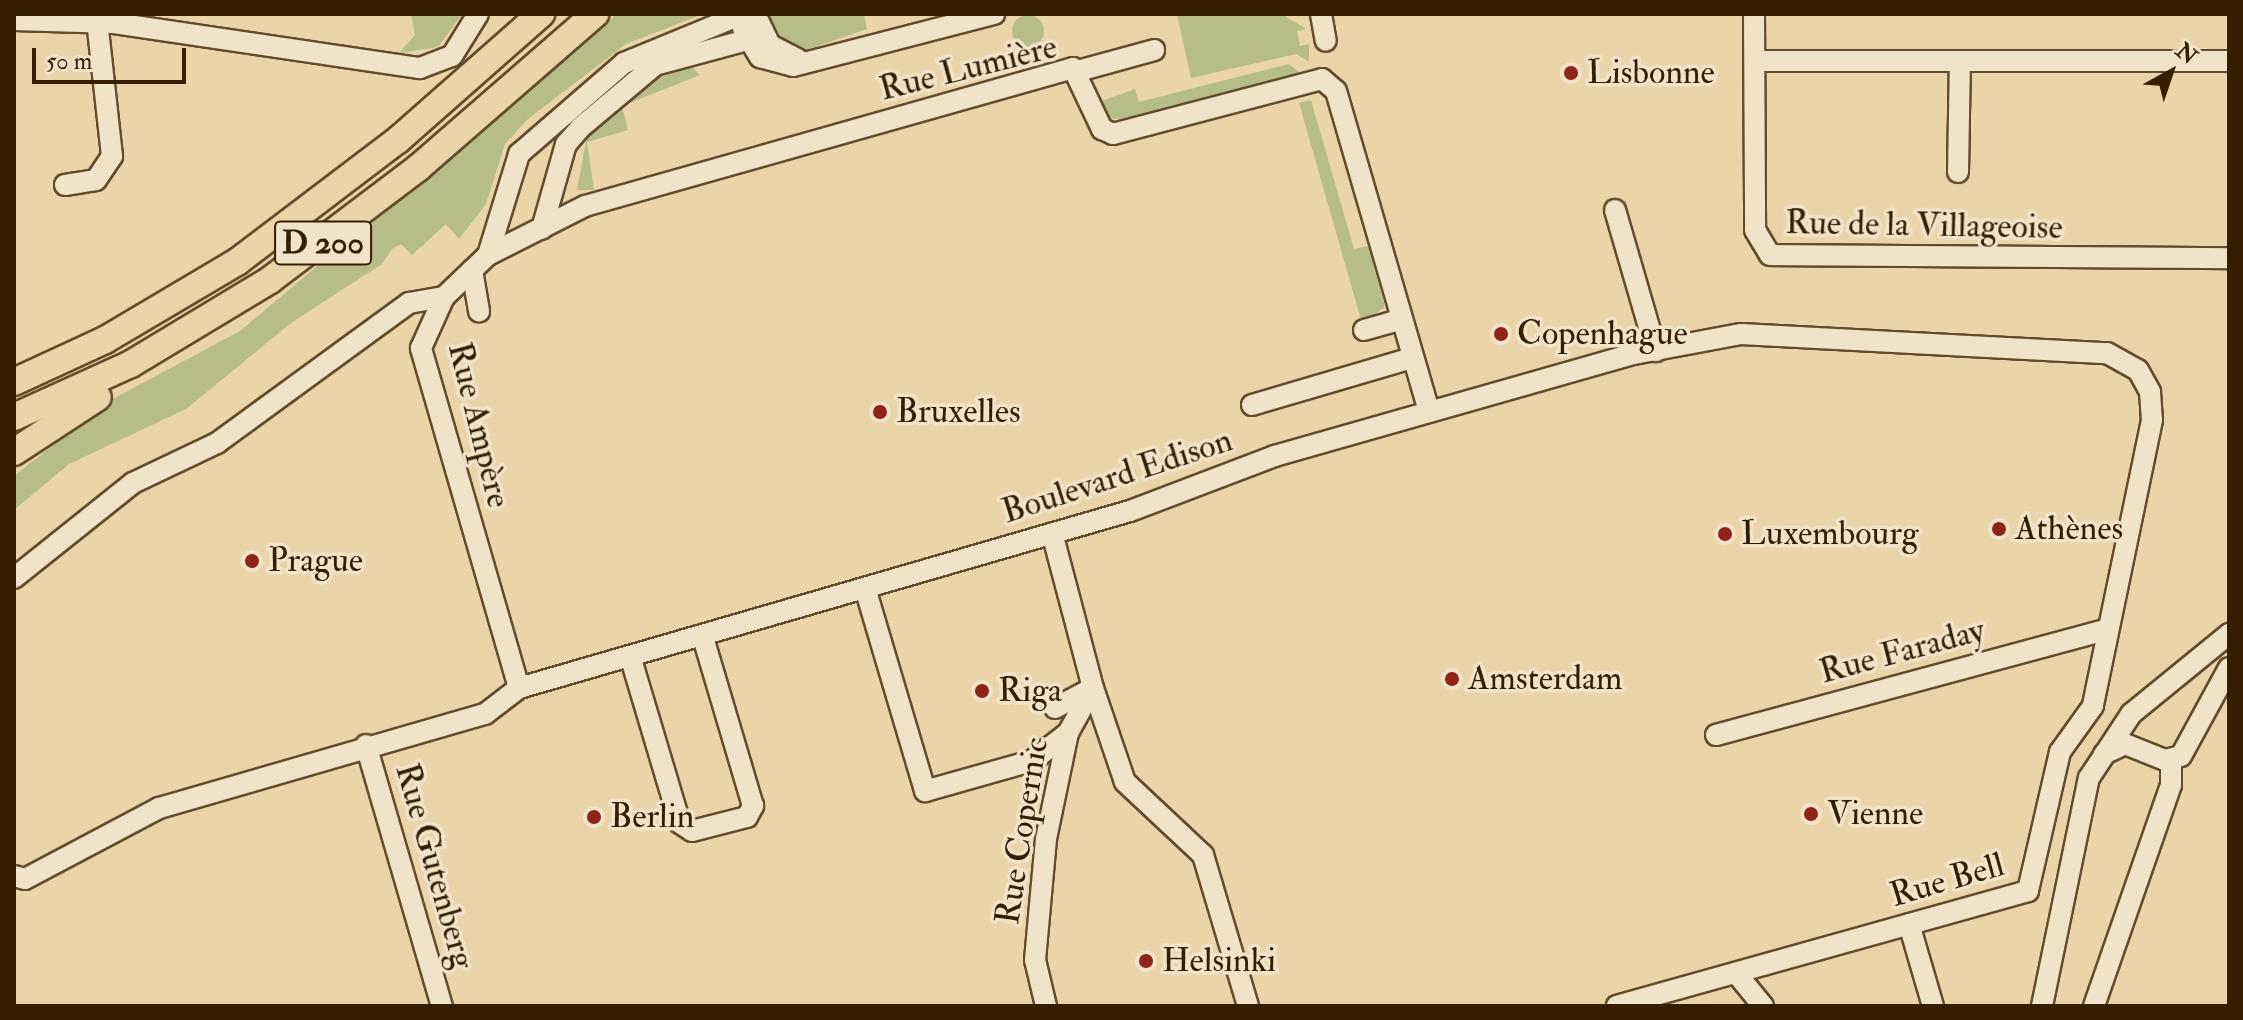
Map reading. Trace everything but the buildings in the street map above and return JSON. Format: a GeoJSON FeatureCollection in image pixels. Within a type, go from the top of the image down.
{"type":"FeatureCollection","features":[{"type":"Feature","properties":{"kind":"main road","name":"D 200"},"geometry":{"type":"LineString","coordinates":[[14,382],[117,334],[237,262],[398,140],[541,14]]}},
{"type":"Feature","properties":{"kind":"main road","name":"D 200"},"geometry":{"type":"LineString","coordinates":[[14,417],[211,319],[347,225],[595,14]]}},
{"type":"Feature","properties":{"kind":"main road"},"geometry":{"type":"LineString","coordinates":[[14,452],[211,319]]}},
{"type":"Feature","properties":{"kind":"street"},"geometry":{"type":"LineString","coordinates":[[14,20],[97,21],[420,68],[452,56],[478,14]]}},
{"type":"Feature","properties":{"kind":"street"},"geometry":{"type":"LineString","coordinates":[[748,22],[779,65],[834,60],[994,14]]}},
{"type":"Feature","properties":{"kind":"street"},"geometry":{"type":"LineString","coordinates":[[1321,14],[1326,41]]}},
{"type":"Feature","properties":{"kind":"street","name":"Rue de la Villageoise"},"geometry":{"type":"LineString","coordinates":[[1754,14],[1759,245],[1784,258],[2229,258]]}},
{"type":"Feature","properties":{"kind":"street"},"geometry":{"type":"LineString","coordinates":[[65,185],[96,180],[112,156],[97,21]]}},
{"type":"Feature","properties":{"kind":"street"},"geometry":{"type":"LineString","coordinates":[[542,229],[566,144],[581,127],[655,65],[748,22]]}},
{"type":"Feature","properties":{"kind":"street"},"geometry":{"type":"LineString","coordinates":[[488,255],[523,149],[633,55],[748,22]]}},
{"type":"Feature","properties":{"kind":"street"},"geometry":{"type":"LineString","coordinates":[[1078,71],[1154,50]]}},
{"type":"Feature","properties":{"kind":"street"},"geometry":{"type":"LineString","coordinates":[[1755,61],[2229,61]]}},
{"type":"Feature","properties":{"kind":"street"},"geometry":{"type":"LineString","coordinates":[[1958,172],[1960,62]]}},
{"type":"Feature","properties":{"kind":"street","name":"Rue Lumière"},"geometry":{"type":"LineString","coordinates":[[585,206],[1078,71],[1102,129],[1113,134],[1331,82],[1400,320]]}},
{"type":"Feature","properties":{"kind":"street","name":"Rue Ampère"},"geometry":{"type":"LineString","coordinates":[[519,688],[421,348],[444,297],[488,255],[585,206]]}},
{"type":"Feature","properties":{"kind":"street"},"geometry":{"type":"LineString","coordinates":[[1615,210],[1656,351]]}},
{"type":"Feature","properties":{"kind":"street"},"geometry":{"type":"LineString","coordinates":[[472,270],[479,311]]}},
{"type":"Feature","properties":{"kind":"street"},"geometry":{"type":"LineString","coordinates":[[14,578],[133,483],[217,443],[409,303],[444,297]]}},
{"type":"Feature","properties":{"kind":"street"},"geometry":{"type":"LineString","coordinates":[[1364,330],[1400,320],[1429,412]]}},
{"type":"Feature","properties":{"kind":"street","name":"Boulevard Edison"},"geometry":{"type":"LineString","coordinates":[[519,688],[631,659],[1052,533],[1429,412],[1656,351],[1737,336],[2107,353],[2138,370],[2150,392],[2152,420],[2106,630]]}},
{"type":"Feature","properties":{"kind":"street"},"geometry":{"type":"LineString","coordinates":[[1252,405],[1412,358]]}},
{"type":"Feature","properties":{"kind":"street"},"geometry":{"type":"LineString","coordinates":[[1052,533],[1093,688],[1125,782],[1203,855],[1248,1006]]}},
{"type":"Feature","properties":{"kind":"street"},"geometry":{"type":"LineString","coordinates":[[865,588],[925,791],[1032,761],[1068,733]]}},
{"type":"Feature","properties":{"kind":"street","name":"Rue Faraday"},"geometry":{"type":"LineString","coordinates":[[1716,735],[2106,630]]}},
{"type":"Feature","properties":{"kind":"street","name":"Rue Bell"},"geometry":{"type":"LineString","coordinates":[[1617,1006],[2028,891],[2060,752],[2093,706],[2106,630]]}},
{"type":"Feature","properties":{"kind":"street"},"geometry":{"type":"LineString","coordinates":[[2042,1006],[2074,822],[2100,756],[2141,704],[2229,634]]}},
{"type":"Feature","properties":{"kind":"street"},"geometry":{"type":"LineString","coordinates":[[631,659],[680,823],[692,831],[747,817],[753,806],[703,637]]}},
{"type":"Feature","properties":{"kind":"street"},"geometry":{"type":"LineString","coordinates":[[2171,760],[2190,747],[2229,668]]}},
{"type":"Feature","properties":{"kind":"street"},"geometry":{"type":"LineString","coordinates":[[14,876],[25,879],[159,808],[366,745],[485,714],[519,688]]}},
{"type":"Feature","properties":{"kind":"street"},"geometry":{"type":"LineString","coordinates":[[1055,708],[1093,688]]}},
{"type":"Feature","properties":{"kind":"street","name":"Rue Copernic"},"geometry":{"type":"LineString","coordinates":[[1046,1006],[1035,960],[1046,839],[1068,733],[1093,688]]}},
{"type":"Feature","properties":{"kind":"street"},"geometry":{"type":"LineString","coordinates":[[2100,756],[2125,744],[2171,760]]}},
{"type":"Feature","properties":{"kind":"street","name":"Rue Gutenberg"},"geometry":{"type":"LineString","coordinates":[[366,745],[442,1006]]}},
{"type":"Feature","properties":{"kind":"street"},"geometry":{"type":"LineString","coordinates":[[2094,1006],[2171,785],[2171,760]]}},
{"type":"Feature","properties":{"kind":"street"},"geometry":{"type":"LineString","coordinates":[[1909,924],[1933,1006]]}},
{"type":"Feature","properties":{"kind":"street"},"geometry":{"type":"LineString","coordinates":[[1736,973],[1763,1006]]}},
{"type":"Feature","properties":{"kind":"green space"},"geometry":{"type":"Polygon","coordinates":[[[411,14],[462,14],[438,47],[399,53],[415,35],[411,14]]]}},
{"type":"Feature","properties":{"kind":"green space"},"geometry":{"type":"Polygon","coordinates":[[[617,14],[703,14],[626,44],[528,119],[505,144],[486,204],[459,239],[446,224],[412,255],[401,244],[392,249],[382,264],[291,323],[186,409],[69,464],[14,510],[14,476],[109,401],[240,331],[617,14]]]}},
{"type":"Feature","properties":{"kind":"green space"},"geometry":{"type":"Polygon","coordinates":[[[767,14],[864,14],[867,29],[806,50],[783,39],[767,14]]]}},
{"type":"Feature","properties":{"kind":"green space"},"geometry":{"type":"Polygon","coordinates":[[[1177,14],[1282,14],[1306,29],[1297,31],[1300,46],[1309,44],[1309,62],[1296,54],[1191,78],[1177,14]]]}},
{"type":"Feature","properties":{"kind":"green space"},"geometry":{"type":"Polygon","coordinates":[[[1028,15],[1039,20],[1044,31],[1039,42],[1028,47],[1017,42],[1012,31],[1017,20],[1028,15]]]}},
{"type":"Feature","properties":{"kind":"green space"},"geometry":{"type":"Polygon","coordinates":[[[1289,64],[1304,76],[1133,118],[1109,119],[1099,102],[1135,89],[1139,102],[1289,64]]]}},
{"type":"Feature","properties":{"kind":"green space"},"geometry":{"type":"Polygon","coordinates":[[[691,66],[700,75],[622,106],[628,130],[587,142],[594,190],[577,190],[587,135],[649,81],[691,66]]]}},
{"type":"Feature","properties":{"kind":"green space"},"geometry":{"type":"Polygon","coordinates":[[[1311,100],[1354,249],[1368,246],[1385,307],[1362,323],[1299,103],[1311,100]]]}},
{"type":"Feature","properties":{"kind":"place","name":"Lisbonne"},"geometry":{"type":"Point","coordinates":[1571,73]}},
{"type":"Feature","properties":{"kind":"place","name":"Copenhague"},"geometry":{"type":"Point","coordinates":[1501,334]}},
{"type":"Feature","properties":{"kind":"place","name":"Bruxelles"},"geometry":{"type":"Point","coordinates":[880,412]}},
{"type":"Feature","properties":{"kind":"place","name":"Athènes"},"geometry":{"type":"Point","coordinates":[1999,529]}},
{"type":"Feature","properties":{"kind":"place","name":"Luxembourg"},"geometry":{"type":"Point","coordinates":[1725,534]}},
{"type":"Feature","properties":{"kind":"place","name":"Prague"},"geometry":{"type":"Point","coordinates":[252,561]}},
{"type":"Feature","properties":{"kind":"place","name":"Amsterdam"},"geometry":{"type":"Point","coordinates":[1452,679]}},
{"type":"Feature","properties":{"kind":"place","name":"Riga"},"geometry":{"type":"Point","coordinates":[982,691]}},
{"type":"Feature","properties":{"kind":"place","name":"Vienne"},"geometry":{"type":"Point","coordinates":[1811,814]}},
{"type":"Feature","properties":{"kind":"place","name":"Berlin"},"geometry":{"type":"Point","coordinates":[594,817]}},
{"type":"Feature","properties":{"kind":"place","name":"Helsinki"},"geometry":{"type":"Point","coordinates":[1146,961]}}]}
